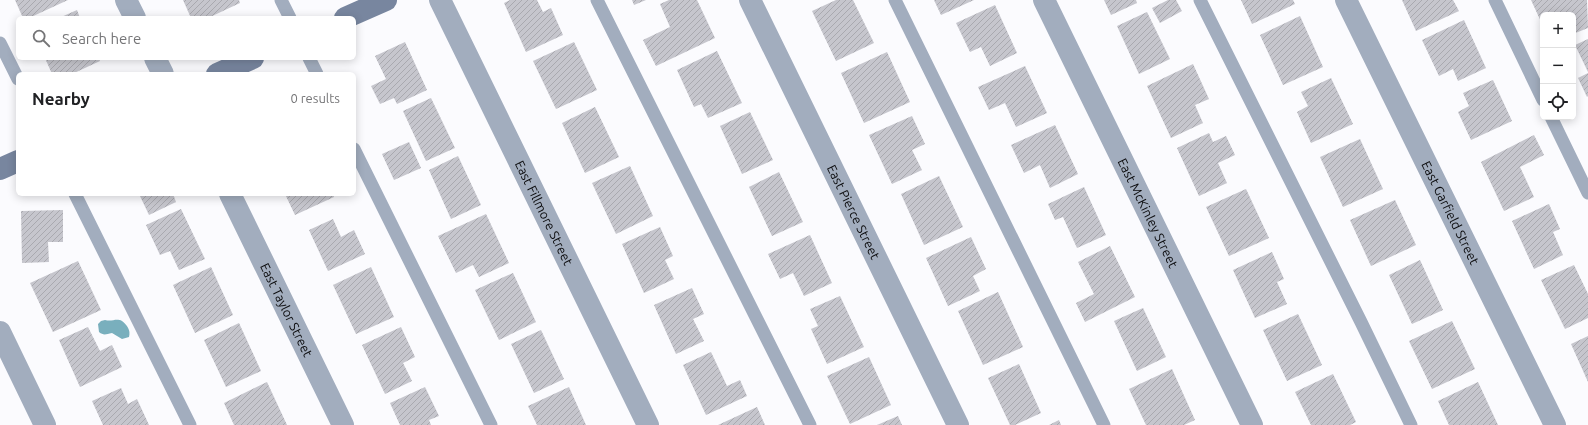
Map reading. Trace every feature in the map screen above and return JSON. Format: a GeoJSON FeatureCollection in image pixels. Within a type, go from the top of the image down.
{"type":"FeatureCollection","features":[{"type":"Feature","properties":{"kind":"street"},"geometry":{"type":"LineString","coordinates":[[126,0],[134,16]]}},
{"type":"Feature","properties":{"kind":"street"},"geometry":{"type":"LineString","coordinates":[[350,16],[386,0]]}},
{"type":"Feature","properties":{"kind":"street","name":"East Fillmore Street"},"geometry":{"type":"LineString","coordinates":[[440,0],[648,425]]}},
{"type":"Feature","properties":{"kind":"street","name":"East Pierce Street"},"geometry":{"type":"LineString","coordinates":[[750,0],[958,425]]}},
{"type":"Feature","properties":{"kind":"street","name":"East McKinley Street"},"geometry":{"type":"LineString","coordinates":[[1044,0],[1252,425]]}},
{"type":"Feature","properties":{"kind":"street","name":"East Garfield Street"},"geometry":{"type":"LineString","coordinates":[[1346,0],[1555,425]]}},
{"type":"Feature","properties":{"kind":"street"},"geometry":{"type":"LineString","coordinates":[[156,60],[162,72]]}},
{"type":"Feature","properties":{"kind":"street"},"geometry":{"type":"LineString","coordinates":[[222,72],[248,60]]}},
{"type":"Feature","properties":{"kind":"street"},"geometry":{"type":"LineString","coordinates":[[0,169],[16,163]]}},
{"type":"Feature","properties":{"kind":"street","name":"East Taylor Street"},"geometry":{"type":"LineString","coordinates":[[231,196],[343,425]]}},
{"type":"Feature","properties":{"kind":"street"},"geometry":{"type":"LineString","coordinates":[[0,332],[45,425]]}},
{"type":"Feature","properties":{"kind":"lane"},"geometry":{"type":"LineString","coordinates":[[281,0],[289,16]]}},
{"type":"Feature","properties":{"kind":"lane"},"geometry":{"type":"LineString","coordinates":[[597,0],[810,425]]}},
{"type":"Feature","properties":{"kind":"lane"},"geometry":{"type":"LineString","coordinates":[[895,0],[1104,425]]}},
{"type":"Feature","properties":{"kind":"lane"},"geometry":{"type":"LineString","coordinates":[[1200,0],[1411,425]]}},
{"type":"Feature","properties":{"kind":"lane"},"geometry":{"type":"LineString","coordinates":[[1495,0],[1540,94]]}},
{"type":"Feature","properties":{"kind":"lane"},"geometry":{"type":"LineString","coordinates":[[0,43],[16,76]]}},
{"type":"Feature","properties":{"kind":"lane"},"geometry":{"type":"LineString","coordinates":[[310,60],[316,72]]}},
{"type":"Feature","properties":{"kind":"lane"},"geometry":{"type":"LineString","coordinates":[[1552,120],[1588,193]]}},
{"type":"Feature","properties":{"kind":"lane"},"geometry":{"type":"LineString","coordinates":[[356,153],[491,425]]}},
{"type":"Feature","properties":{"kind":"lane"},"geometry":{"type":"LineString","coordinates":[[76,196],[190,425]]}},
{"type":"Feature","properties":{"kind":"water"},"geometry":{"type":"Polygon","coordinates":[[[105,320],[122,321],[128,328],[129,337],[122,339],[112,333],[104,334],[99,332],[98,324],[105,320]]]}},
{"type":"Feature","properties":{"kind":"building"},"geometry":{"type":"Polygon","coordinates":[[[15,0],[68,0],[33,16],[22,16],[15,0]]]}},
{"type":"Feature","properties":{"kind":"building"},"geometry":{"type":"Polygon","coordinates":[[[183,0],[239,0],[240,3],[212,16],[190,16],[183,0]]]}},
{"type":"Feature","properties":{"kind":"building"},"geometry":{"type":"Polygon","coordinates":[[[510,0],[537,0],[543,12],[551,8],[563,35],[526,52],[504,3],[510,0]]]}},
{"type":"Feature","properties":{"kind":"building"},"geometry":{"type":"Polygon","coordinates":[[[632,0],[646,0],[634,5],[632,0]]]}},
{"type":"Feature","properties":{"kind":"building"},"geometry":{"type":"Polygon","coordinates":[[[669,0],[697,0],[715,38],[656,66],[643,40],[670,27],[660,4],[669,0]]]}},
{"type":"Feature","properties":{"kind":"building"},"geometry":{"type":"Polygon","coordinates":[[[836,0],[853,0],[874,43],[836,61],[812,11],[836,0]]]}},
{"type":"Feature","properties":{"kind":"building"},"geometry":{"type":"Polygon","coordinates":[[[934,0],[974,0],[941,15],[934,0]]]}},
{"type":"Feature","properties":{"kind":"building"},"geometry":{"type":"Polygon","coordinates":[[[1104,0],[1136,0],[1137,3],[1111,15],[1104,0]]]}},
{"type":"Feature","properties":{"kind":"building"},"geometry":{"type":"Polygon","coordinates":[[[1168,0],[1176,0],[1182,11],[1160,23],[1152,8],[1168,0]]]}},
{"type":"Feature","properties":{"kind":"building"},"geometry":{"type":"Polygon","coordinates":[[[1241,0],[1293,0],[1295,4],[1252,24],[1241,0]]]}},
{"type":"Feature","properties":{"kind":"building"},"geometry":{"type":"Polygon","coordinates":[[[1402,0],[1453,0],[1459,11],[1416,31],[1402,0]]]}},
{"type":"Feature","properties":{"kind":"building"},"geometry":{"type":"Polygon","coordinates":[[[1531,0],[1587,0],[1588,28],[1576,33],[1576,12],[1540,12],[1540,20],[1531,0]]]}},
{"type":"Feature","properties":{"kind":"building"},"geometry":{"type":"Polygon","coordinates":[[[995,5],[1017,53],[990,66],[981,47],[970,52],[956,23],[995,5]]]}},
{"type":"Feature","properties":{"kind":"building"},"geometry":{"type":"Polygon","coordinates":[[[77,10],[79,16],[64,16],[77,10]]]}},
{"type":"Feature","properties":{"kind":"building"},"geometry":{"type":"Polygon","coordinates":[[[1147,12],[1170,59],[1139,74],[1117,26],[1147,12]]]}},
{"type":"Feature","properties":{"kind":"building"},"geometry":{"type":"Polygon","coordinates":[[[1300,16],[1323,67],[1283,85],[1260,35],[1300,16]]]}},
{"type":"Feature","properties":{"kind":"building"},"geometry":{"type":"Polygon","coordinates":[[[1464,20],[1486,68],[1458,81],[1453,69],[1439,76],[1422,40],[1464,20]]]}},
{"type":"Feature","properties":{"kind":"building"},"geometry":{"type":"Polygon","coordinates":[[[1588,39],[1588,72],[1576,47],[1576,45],[1588,39]]]}},
{"type":"Feature","properties":{"kind":"building"},"geometry":{"type":"Polygon","coordinates":[[[405,42],[427,90],[397,104],[394,98],[380,104],[371,86],[386,79],[375,56],[405,42]]]}},
{"type":"Feature","properties":{"kind":"building"},"geometry":{"type":"Polygon","coordinates":[[[574,42],[597,90],[556,109],[533,61],[574,42]]]}},
{"type":"Feature","properties":{"kind":"building"},"geometry":{"type":"Polygon","coordinates":[[[717,51],[742,103],[708,118],[701,104],[694,107],[677,70],[717,51]]]}},
{"type":"Feature","properties":{"kind":"building"},"geometry":{"type":"Polygon","coordinates":[[[887,52],[910,102],[864,123],[841,73],[887,52]]]}},
{"type":"Feature","properties":{"kind":"building"},"geometry":{"type":"Polygon","coordinates":[[[46,60],[100,61],[76,72],[51,72],[46,60]]]}},
{"type":"Feature","properties":{"kind":"building"},"geometry":{"type":"Polygon","coordinates":[[[1193,64],[1209,99],[1195,105],[1203,123],[1171,138],[1147,86],[1193,64]]]}},
{"type":"Feature","properties":{"kind":"building"},"geometry":{"type":"Polygon","coordinates":[[[1025,66],[1047,113],[1016,127],[1005,103],[989,110],[978,87],[1025,66]]]}},
{"type":"Feature","properties":{"kind":"building"},"geometry":{"type":"Polygon","coordinates":[[[1588,73],[1588,96],[1587,97],[1578,78],[1588,73]]]}},
{"type":"Feature","properties":{"kind":"building"},"geometry":{"type":"Polygon","coordinates":[[[1331,78],[1353,124],[1311,143],[1297,112],[1308,106],[1301,92],[1331,78]]]}},
{"type":"Feature","properties":{"kind":"building"},"geometry":{"type":"Polygon","coordinates":[[[1493,80],[1512,121],[1471,140],[1458,112],[1469,106],[1463,93],[1493,80]]]}},
{"type":"Feature","properties":{"kind":"building"},"geometry":{"type":"Polygon","coordinates":[[[431,98],[455,148],[426,161],[403,111],[431,98]]]}},
{"type":"Feature","properties":{"kind":"building"},"geometry":{"type":"Polygon","coordinates":[[[595,107],[619,157],[585,173],[562,123],[595,107]]]}},
{"type":"Feature","properties":{"kind":"building"},"geometry":{"type":"Polygon","coordinates":[[[750,112],[773,160],[742,174],[720,126],[750,112]]]}},
{"type":"Feature","properties":{"kind":"building"},"geometry":{"type":"Polygon","coordinates":[[[912,116],[925,144],[912,150],[922,170],[892,184],[869,135],[912,116]]]}},
{"type":"Feature","properties":{"kind":"building"},"geometry":{"type":"Polygon","coordinates":[[[1055,125],[1078,174],[1050,188],[1040,165],[1024,173],[1011,145],[1055,125]]]}},
{"type":"Feature","properties":{"kind":"building"},"geometry":{"type":"Polygon","coordinates":[[[1209,133],[1213,142],[1226,136],[1235,155],[1218,163],[1227,183],[1199,196],[1177,148],[1209,133]]]}},
{"type":"Feature","properties":{"kind":"building"},"geometry":{"type":"Polygon","coordinates":[[[1534,135],[1544,155],[1520,167],[1534,197],[1504,211],[1481,162],[1534,135]]]}},
{"type":"Feature","properties":{"kind":"building"},"geometry":{"type":"Polygon","coordinates":[[[1360,139],[1383,189],[1343,207],[1320,157],[1360,139]]]}},
{"type":"Feature","properties":{"kind":"building"},"geometry":{"type":"Polygon","coordinates":[[[409,142],[421,168],[394,180],[382,154],[409,142]]]}},
{"type":"Feature","properties":{"kind":"building"},"geometry":{"type":"Polygon","coordinates":[[[458,156],[481,205],[451,219],[429,170],[458,156]]]}},
{"type":"Feature","properties":{"kind":"building"},"geometry":{"type":"Polygon","coordinates":[[[630,166],[653,216],[616,234],[592,183],[630,166]]]}},
{"type":"Feature","properties":{"kind":"building"},"geometry":{"type":"Polygon","coordinates":[[[779,172],[803,222],[772,236],[749,187],[779,172]]]}},
{"type":"Feature","properties":{"kind":"building"},"geometry":{"type":"Polygon","coordinates":[[[939,176],[963,227],[924,245],[901,194],[939,176]]]}},
{"type":"Feature","properties":{"kind":"building"},"geometry":{"type":"Polygon","coordinates":[[[1084,187],[1106,235],[1077,248],[1063,217],[1055,220],[1048,204],[1084,187]]]}},
{"type":"Feature","properties":{"kind":"building"},"geometry":{"type":"Polygon","coordinates":[[[1246,189],[1269,238],[1229,256],[1206,207],[1246,189]]]}},
{"type":"Feature","properties":{"kind":"building"},"geometry":{"type":"Polygon","coordinates":[[[140,196],[174,196],[176,202],[149,215],[140,196]]]}},
{"type":"Feature","properties":{"kind":"building"},"geometry":{"type":"Polygon","coordinates":[[[286,196],[334,196],[334,197],[295,215],[286,196]]]}},
{"type":"Feature","properties":{"kind":"building"},"geometry":{"type":"Polygon","coordinates":[[[1395,200],[1416,245],[1371,266],[1350,220],[1395,200]]]}},
{"type":"Feature","properties":{"kind":"building"},"geometry":{"type":"Polygon","coordinates":[[[1549,204],[1560,229],[1553,232],[1563,255],[1534,269],[1512,221],[1549,204]]]}},
{"type":"Feature","properties":{"kind":"building"},"geometry":{"type":"Polygon","coordinates":[[[181,209],[205,259],[179,270],[170,251],[160,255],[146,225],[181,209]]]}},
{"type":"Feature","properties":{"kind":"building"},"geometry":{"type":"Polygon","coordinates":[[[63,210],[63,242],[48,242],[49,262],[22,263],[21,211],[63,210]]]}},
{"type":"Feature","properties":{"kind":"building"},"geometry":{"type":"Polygon","coordinates":[[[486,214],[509,263],[479,277],[473,265],[456,273],[438,236],[486,214]]]}},
{"type":"Feature","properties":{"kind":"building"},"geometry":{"type":"Polygon","coordinates":[[[333,219],[341,237],[354,230],[365,254],[328,271],[309,230],[333,219]]]}},
{"type":"Feature","properties":{"kind":"building"},"geometry":{"type":"Polygon","coordinates":[[[660,227],[673,256],[665,260],[674,279],[644,293],[622,244],[660,227]]]}},
{"type":"Feature","properties":{"kind":"building"},"geometry":{"type":"Polygon","coordinates":[[[810,235],[832,283],[804,296],[793,273],[780,279],[768,254],[810,235]]]}},
{"type":"Feature","properties":{"kind":"building"},"geometry":{"type":"Polygon","coordinates":[[[971,237],[986,269],[973,276],[980,291],[948,306],[926,258],[971,237]]]}},
{"type":"Feature","properties":{"kind":"building"},"geometry":{"type":"Polygon","coordinates":[[[1110,246],[1135,297],[1085,322],[1076,303],[1094,294],[1078,262],[1110,246]]]}},
{"type":"Feature","properties":{"kind":"building"},"geometry":{"type":"Polygon","coordinates":[[[1272,252],[1284,279],[1277,282],[1287,304],[1255,318],[1233,270],[1272,252]]]}},
{"type":"Feature","properties":{"kind":"building"},"geometry":{"type":"Polygon","coordinates":[[[1420,260],[1443,310],[1412,324],[1389,275],[1420,260]]]}},
{"type":"Feature","properties":{"kind":"building"},"geometry":{"type":"Polygon","coordinates":[[[78,261],[101,310],[53,332],[30,283],[78,261]]]}},
{"type":"Feature","properties":{"kind":"building"},"geometry":{"type":"Polygon","coordinates":[[[1574,265],[1588,294],[1588,318],[1565,329],[1541,280],[1574,265]]]}},
{"type":"Feature","properties":{"kind":"building"},"geometry":{"type":"Polygon","coordinates":[[[211,267],[233,315],[195,333],[173,285],[211,267]]]}},
{"type":"Feature","properties":{"kind":"building"},"geometry":{"type":"Polygon","coordinates":[[[371,267],[394,317],[356,334],[333,285],[371,267]]]}},
{"type":"Feature","properties":{"kind":"building"},"geometry":{"type":"Polygon","coordinates":[[[513,273],[536,322],[499,340],[475,290],[513,273]]]}},
{"type":"Feature","properties":{"kind":"building"},"geometry":{"type":"Polygon","coordinates":[[[692,288],[704,314],[693,319],[704,341],[676,354],[654,305],[692,288]]]}},
{"type":"Feature","properties":{"kind":"building"},"geometry":{"type":"Polygon","coordinates":[[[998,292],[1023,347],[983,365],[958,311],[998,292]]]}},
{"type":"Feature","properties":{"kind":"building"},"geometry":{"type":"Polygon","coordinates":[[[840,296],[864,347],[827,364],[811,329],[818,326],[810,309],[840,296]]]}},
{"type":"Feature","properties":{"kind":"building"},"geometry":{"type":"Polygon","coordinates":[[[1143,308],[1166,357],[1137,371],[1114,321],[1143,308]]]}},
{"type":"Feature","properties":{"kind":"building"},"geometry":{"type":"Polygon","coordinates":[[[1298,314],[1322,365],[1287,381],[1263,330],[1298,314]]]}},
{"type":"Feature","properties":{"kind":"building"},"geometry":{"type":"Polygon","coordinates":[[[1452,321],[1475,369],[1432,389],[1409,341],[1452,321]]]}},
{"type":"Feature","properties":{"kind":"building"},"geometry":{"type":"Polygon","coordinates":[[[239,323],[261,371],[226,387],[204,340],[239,323]]]}},
{"type":"Feature","properties":{"kind":"building"},"geometry":{"type":"Polygon","coordinates":[[[88,327],[100,351],[112,345],[122,367],[80,387],[59,340],[88,327]]]}},
{"type":"Feature","properties":{"kind":"building"},"geometry":{"type":"Polygon","coordinates":[[[401,327],[415,357],[403,363],[412,381],[385,394],[362,345],[401,327]]]}},
{"type":"Feature","properties":{"kind":"building"},"geometry":{"type":"Polygon","coordinates":[[[541,330],[564,379],[534,393],[511,344],[541,330]]]}},
{"type":"Feature","properties":{"kind":"building"},"geometry":{"type":"Polygon","coordinates":[[[1588,336],[1588,382],[1571,344],[1588,336]]]}},
{"type":"Feature","properties":{"kind":"building"},"geometry":{"type":"Polygon","coordinates":[[[711,352],[727,386],[740,380],[747,396],[706,415],[683,365],[711,352]]]}},
{"type":"Feature","properties":{"kind":"building"},"geometry":{"type":"Polygon","coordinates":[[[869,357],[891,405],[850,424],[827,376],[869,357]]]}},
{"type":"Feature","properties":{"kind":"building"},"geometry":{"type":"Polygon","coordinates":[[[1019,364],[1041,413],[1015,425],[1010,425],[988,378],[1019,364]]]}},
{"type":"Feature","properties":{"kind":"building"},"geometry":{"type":"Polygon","coordinates":[[[1172,369],[1195,420],[1184,425],[1146,425],[1129,389],[1172,369]]]}},
{"type":"Feature","properties":{"kind":"building"},"geometry":{"type":"Polygon","coordinates":[[[1333,374],[1356,422],[1350,425],[1311,425],[1295,392],[1333,374]]]}},
{"type":"Feature","properties":{"kind":"building"},"geometry":{"type":"Polygon","coordinates":[[[267,382],[287,425],[234,425],[224,403],[267,382]]]}},
{"type":"Feature","properties":{"kind":"building"},"geometry":{"type":"Polygon","coordinates":[[[1478,382],[1498,425],[1449,425],[1438,401],[1478,382]]]}},
{"type":"Feature","properties":{"kind":"building"},"geometry":{"type":"Polygon","coordinates":[[[425,387],[439,416],[429,420],[431,425],[400,425],[390,403],[425,387]]]}},
{"type":"Feature","properties":{"kind":"building"},"geometry":{"type":"Polygon","coordinates":[[[569,387],[586,425],[537,425],[528,406],[569,387]]]}},
{"type":"Feature","properties":{"kind":"building"},"geometry":{"type":"Polygon","coordinates":[[[121,388],[128,404],[137,399],[149,425],[103,425],[92,401],[121,388]]]}},
{"type":"Feature","properties":{"kind":"building"},"geometry":{"type":"Polygon","coordinates":[[[757,407],[765,425],[718,425],[757,407]]]}},
{"type":"Feature","properties":{"kind":"building"},"geometry":{"type":"Polygon","coordinates":[[[898,416],[902,425],[877,425],[898,416]]]}},
{"type":"Feature","properties":{"kind":"building"},"geometry":{"type":"Polygon","coordinates":[[[1059,420],[1061,425],[1049,425],[1059,420]]]}}]}
